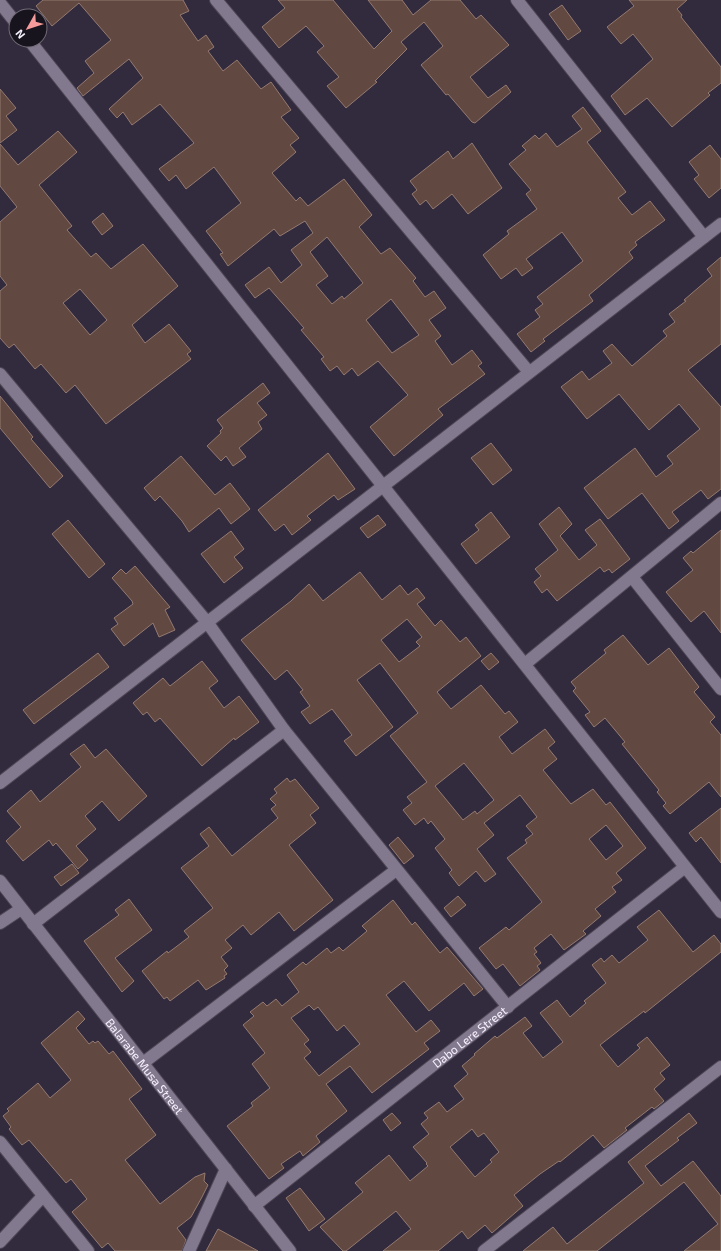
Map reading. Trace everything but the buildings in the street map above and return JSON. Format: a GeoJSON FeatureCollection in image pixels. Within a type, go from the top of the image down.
{"type":"FeatureCollection","features":[{"type":"Feature","properties":{"kind":"street"},"geometry":{"type":"LineString","coordinates":[[216,0],[528,372]]}},
{"type":"Feature","properties":{"kind":"street"},"geometry":{"type":"LineString","coordinates":[[517,0],[704,238]]}},
{"type":"Feature","properties":{"kind":"street"},"geometry":{"type":"LineString","coordinates":[[0,3],[8,14]]}},
{"type":"Feature","properties":{"kind":"street"},"geometry":{"type":"LineString","coordinates":[[35,48],[721,912]]}},
{"type":"Feature","properties":{"kind":"street"},"geometry":{"type":"LineString","coordinates":[[0,783],[384,486],[528,372],[721,224]]}},
{"type":"Feature","properties":{"kind":"street"},"geometry":{"type":"LineString","coordinates":[[0,374],[207,622],[284,730],[508,1007]]}},
{"type":"Feature","properties":{"kind":"street"},"geometry":{"type":"LineString","coordinates":[[525,664],[721,503]]}},
{"type":"Feature","properties":{"kind":"street"},"geometry":{"type":"LineString","coordinates":[[632,577],[721,689]]}},
{"type":"Feature","properties":{"kind":"street"},"geometry":{"type":"LineString","coordinates":[[34,924],[284,730]]}},
{"type":"Feature","properties":{"kind":"street","name":"Dabo Lere Street"},"geometry":{"type":"LineString","coordinates":[[254,1206],[685,867]]}},
{"type":"Feature","properties":{"kind":"street"},"geometry":{"type":"LineString","coordinates":[[142,1063],[396,870]]}},
{"type":"Feature","properties":{"kind":"street","name":"Balarabe Musa Street"},"geometry":{"type":"LineString","coordinates":[[0,881],[290,1251]]}},
{"type":"Feature","properties":{"kind":"street"},"geometry":{"type":"LineString","coordinates":[[0,923],[21,909]]}},
{"type":"Feature","properties":{"kind":"street"},"geometry":{"type":"LineString","coordinates":[[484,1251],[721,1067]]}},
{"type":"Feature","properties":{"kind":"street"},"geometry":{"type":"LineString","coordinates":[[0,1142],[88,1251]]}},
{"type":"Feature","properties":{"kind":"street"},"geometry":{"type":"LineString","coordinates":[[189,1251],[226,1169]]}},
{"type":"Feature","properties":{"kind":"street"},"geometry":{"type":"LineString","coordinates":[[0,1242],[43,1196]]}}]}
